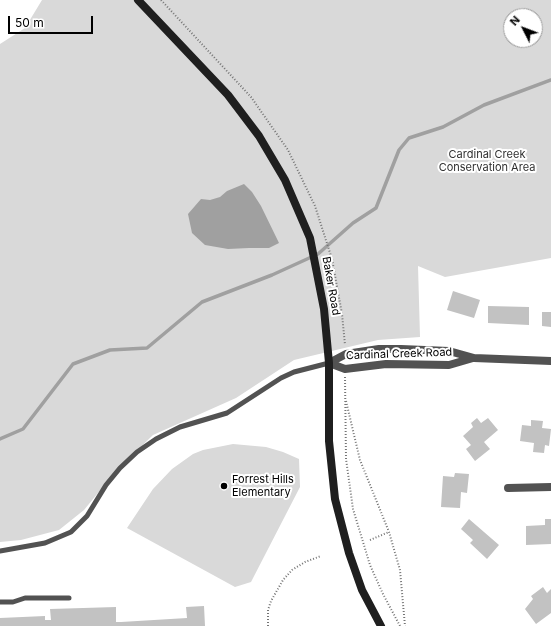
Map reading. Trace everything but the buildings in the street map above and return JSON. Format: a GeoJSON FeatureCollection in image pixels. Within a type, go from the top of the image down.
{"type":"FeatureCollection","features":[{"type":"Feature","properties":{"kind":"main road","name":"Baker Road"},"geometry":{"type":"LineString","coordinates":[[138,0],[228,95],[259,136],[285,180],[310,238],[317,267],[324,309],[329,363],[330,441],[335,499],[354,568],[362,590],[381,626]]}},
{"type":"Feature","properties":{"kind":"street","name":"Cardinal Creek Road"},"geometry":{"type":"LineString","coordinates":[[329,363],[346,354],[379,349],[449,350],[474,358]]}},
{"type":"Feature","properties":{"kind":"street","name":"Cardinal Creek Road"},"geometry":{"type":"LineString","coordinates":[[329,363],[345,369],[386,364],[448,364],[474,358],[551,361]]}},
{"type":"Feature","properties":{"kind":"street"},"geometry":{"type":"LineString","coordinates":[[508,488],[551,487]]}},
{"type":"Feature","properties":{"kind":"lane"},"geometry":{"type":"LineString","coordinates":[[0,550],[46,543],[71,532],[87,516],[106,486],[120,468],[137,452],[156,439],[180,427],[227,413],[274,382],[294,372],[329,363]]}},
{"type":"Feature","properties":{"kind":"lane"},"geometry":{"type":"LineString","coordinates":[[0,602],[13,602],[25,598],[69,598]]}},
{"type":"Feature","properties":{"kind":"path"},"geometry":{"type":"LineString","coordinates":[[161,0],[252,97],[288,150],[315,206],[332,259],[342,314],[346,354]]}},
{"type":"Feature","properties":{"kind":"path"},"geometry":{"type":"LineString","coordinates":[[345,369],[346,459],[353,509],[370,565],[382,594],[400,626]]}},
{"type":"Feature","properties":{"kind":"path"},"geometry":{"type":"LineString","coordinates":[[345,397],[360,460],[389,532],[400,570],[405,626]]}},
{"type":"Feature","properties":{"kind":"path"},"geometry":{"type":"LineString","coordinates":[[370,540],[389,532]]}},
{"type":"Feature","properties":{"kind":"path"},"geometry":{"type":"LineString","coordinates":[[268,626],[268,610],[271,601],[283,580],[292,570],[305,562],[321,556]]}},
{"type":"Feature","properties":{"kind":"green space","name":"Cardinal Creek Conservation Area"},"geometry":{"type":"Polygon","coordinates":[[[42,0],[551,0],[551,258],[445,277],[418,266],[420,337],[378,340],[294,360],[236,398],[153,435],[116,471],[84,510],[59,530],[21,540],[0,542],[0,44],[25,28],[42,0]]]}},
{"type":"Feature","properties":{"kind":"green space"},"geometry":{"type":"Polygon","coordinates":[[[233,444],[266,447],[299,459],[300,487],[251,582],[235,587],[127,528],[153,489],[172,469],[193,454],[203,450],[233,444]]]}},
{"type":"Feature","properties":{"kind":"shaded area"},"geometry":{"type":"Polygon","coordinates":[[[244,184],[252,192],[261,206],[279,243],[269,248],[228,249],[205,245],[192,233],[188,214],[201,199],[210,200],[220,197],[227,191],[244,184]]]}},
{"type":"Feature","properties":{"kind":"waterway"},"geometry":{"type":"LineString","coordinates":[[0,439],[23,429],[73,364],[110,350],[147,348],[202,302],[272,275],[318,254],[353,223],[376,208],[399,150],[409,138],[443,127],[484,105],[551,80]]}},
{"type":"Feature","properties":{"kind":"place","name":"Forrest Hills Elementary"},"geometry":{"type":"Point","coordinates":[224,486]}}]}
